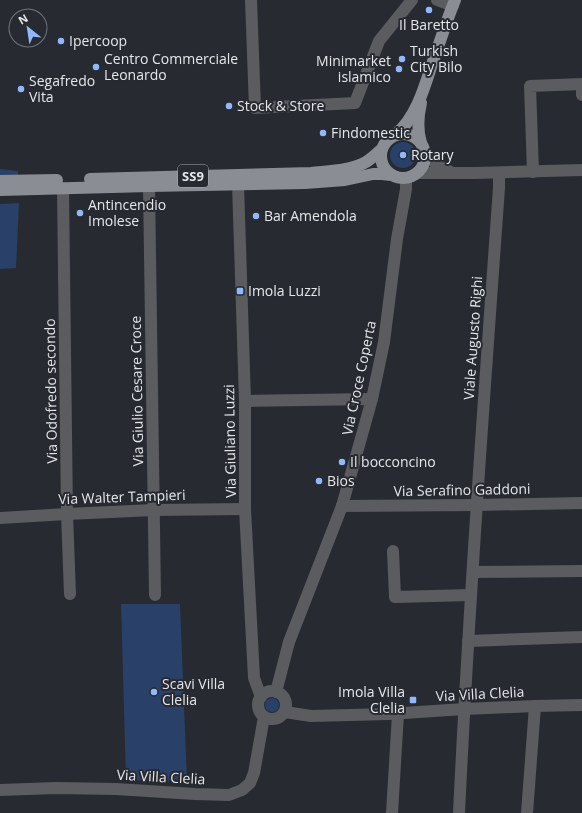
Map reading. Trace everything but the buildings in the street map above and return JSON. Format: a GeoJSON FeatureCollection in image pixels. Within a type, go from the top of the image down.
{"type":"FeatureCollection","features":[{"type":"Feature","properties":{"kind":"main road","name":"SS9"},"geometry":{"type":"LineString","coordinates":[[0,181],[311,173],[342,170],[358,166],[366,162],[381,150],[386,140],[396,134],[409,121],[423,92],[454,3]]}},
{"type":"Feature","properties":{"kind":"main road","name":"SS9"},"geometry":{"type":"LineString","coordinates":[[0,190],[149,186],[238,190],[345,180],[373,174],[391,175],[401,178],[412,175],[422,168],[424,161],[423,148],[418,129],[423,92]]}},
{"type":"Feature","properties":{"kind":"main road"},"geometry":{"type":"LineString","coordinates":[[396,134],[407,133],[413,135],[417,138],[423,148]]}},
{"type":"Feature","properties":{"kind":"main road"},"geometry":{"type":"LineString","coordinates":[[381,150],[380,156],[383,167],[391,175]]}},
{"type":"Feature","properties":{"kind":"street"},"geometry":{"type":"LineString","coordinates":[[251,0],[255,108],[355,103],[379,41],[412,0]]}},
{"type":"Feature","properties":{"kind":"street"},"geometry":{"type":"LineString","coordinates":[[437,0],[454,3]]}},
{"type":"Feature","properties":{"kind":"street"},"geometry":{"type":"LineString","coordinates":[[533,172],[530,86],[582,84],[582,95]]}},
{"type":"Feature","properties":{"kind":"street"},"geometry":{"type":"LineString","coordinates":[[423,148],[431,160],[439,166],[452,172],[499,173],[582,170]]}},
{"type":"Feature","properties":{"kind":"street","name":"SS9"},"geometry":{"type":"LineString","coordinates":[[412,175],[452,172]]}},
{"type":"Feature","properties":{"kind":"street","name":"Viale Augusto Righi"},"geometry":{"type":"LineString","coordinates":[[459,813],[476,505],[499,173]]}},
{"type":"Feature","properties":{"kind":"street","name":"Via Croce Coperta"},"geometry":{"type":"LineString","coordinates":[[276,692],[289,642],[342,506],[372,399],[384,342],[397,239],[406,189],[412,175]]}},
{"type":"Feature","properties":{"kind":"street","name":"Via Giulio Cesare Croce"},"geometry":{"type":"LineString","coordinates":[[149,186],[155,595]]}},
{"type":"Feature","properties":{"kind":"street","name":"Via Odofredo secondo"},"geometry":{"type":"LineString","coordinates":[[63,188],[70,594]]}},
{"type":"Feature","properties":{"kind":"street","name":"Via Giuliano Luzzi"},"geometry":{"type":"LineString","coordinates":[[238,190],[245,401],[245,509],[254,678],[261,697]]}},
{"type":"Feature","properties":{"kind":"street"},"geometry":{"type":"LineString","coordinates":[[245,401],[372,399]]}},
{"type":"Feature","properties":{"kind":"street","name":"Via Serafino Gaddoni"},"geometry":{"type":"LineString","coordinates":[[342,506],[582,503]]}},
{"type":"Feature","properties":{"kind":"street","name":"Via Walter Tampieri"},"geometry":{"type":"LineString","coordinates":[[0,518],[154,510],[245,509]]}},
{"type":"Feature","properties":{"kind":"street"},"geometry":{"type":"LineString","coordinates":[[393,551],[395,597],[471,595]]}},
{"type":"Feature","properties":{"kind":"street"},"geometry":{"type":"LineString","coordinates":[[473,572],[582,571]]}},
{"type":"Feature","properties":{"kind":"street"},"geometry":{"type":"LineString","coordinates":[[468,641],[582,636]]}},
{"type":"Feature","properties":{"kind":"street"},"geometry":{"type":"LineString","coordinates":[[261,697],[268,692],[276,692],[280,694],[286,702],[285,712],[282,716],[273,720],[264,717]]}},
{"type":"Feature","properties":{"kind":"street","name":"Via Villa Clelia"},"geometry":{"type":"LineString","coordinates":[[0,790],[56,788],[116,789],[229,795],[242,790],[250,783],[254,773],[264,717],[258,706],[258,701],[261,697]]}},
{"type":"Feature","properties":{"kind":"street","name":"Via Villa Clelia"},"geometry":{"type":"LineString","coordinates":[[285,712],[311,716],[398,714],[464,709],[582,705]]}},
{"type":"Feature","properties":{"kind":"street"},"geometry":{"type":"LineString","coordinates":[[528,813],[535,706]]}},
{"type":"Feature","properties":{"kind":"street"},"geometry":{"type":"LineString","coordinates":[[392,813],[398,714]]}},
{"type":"Feature","properties":{"kind":"shaded area"},"geometry":{"type":"Polygon","coordinates":[[[403,142],[412,146],[416,155],[412,164],[403,168],[394,164],[390,155],[394,146],[403,142]]]}},
{"type":"Feature","properties":{"kind":"shaded area"},"geometry":{"type":"Polygon","coordinates":[[[0,169],[18,171],[18,176],[0,176],[0,169]]]}},
{"type":"Feature","properties":{"kind":"shaded area"},"geometry":{"type":"Polygon","coordinates":[[[19,203],[16,268],[0,269],[0,204],[19,203]]]}},
{"type":"Feature","properties":{"kind":"shaded area","name":"Scavi Villa Clelia"},"geometry":{"type":"Polygon","coordinates":[[[121,604],[180,604],[187,782],[126,780],[121,604]]]}},
{"type":"Feature","properties":{"kind":"shaded area"},"geometry":{"type":"Polygon","coordinates":[[[272,698],[277,700],[279,705],[277,710],[272,712],[267,710],[265,705],[267,700],[272,698]]]}},
{"type":"Feature","properties":{"kind":"place","name":"Il Baretto"},"geometry":{"type":"Point","coordinates":[429,10]}},
{"type":"Feature","properties":{"kind":"place","name":"Ipercoop"},"geometry":{"type":"Point","coordinates":[61,41]}},
{"type":"Feature","properties":{"kind":"place","name":"Turkish City Bilo"},"geometry":{"type":"Point","coordinates":[402,59]}},
{"type":"Feature","properties":{"kind":"place","name":"Centro Commerciale Leonardo"},"geometry":{"type":"Point","coordinates":[96,67]}},
{"type":"Feature","properties":{"kind":"place","name":"Minimarket islamico"},"geometry":{"type":"Point","coordinates":[399,69]}},
{"type":"Feature","properties":{"kind":"place","name":"Segafredo Vita"},"geometry":{"type":"Point","coordinates":[21,89]}},
{"type":"Feature","properties":{"kind":"place","name":"Stock & Store"},"geometry":{"type":"Point","coordinates":[229,106]}},
{"type":"Feature","properties":{"kind":"place","name":"Findomestic"},"geometry":{"type":"Point","coordinates":[323,133]}},
{"type":"Feature","properties":{"kind":"place","name":"Rotary"},"geometry":{"type":"Point","coordinates":[403,155]}},
{"type":"Feature","properties":{"kind":"place","name":"Antincendio Imolese"},"geometry":{"type":"Point","coordinates":[80,213]}},
{"type":"Feature","properties":{"kind":"place","name":"Bar Amendola"},"geometry":{"type":"Point","coordinates":[256,216]}},
{"type":"Feature","properties":{"kind":"place","name":"Imola Luzzi"},"geometry":{"type":"Point","coordinates":[240,291]}},
{"type":"Feature","properties":{"kind":"place","name":"Il bocconcino"},"geometry":{"type":"Point","coordinates":[342,462]}},
{"type":"Feature","properties":{"kind":"place","name":"Bios"},"geometry":{"type":"Point","coordinates":[319,481]}},
{"type":"Feature","properties":{"kind":"place","name":"Scavi Villa Clelia"},"geometry":{"type":"Point","coordinates":[154,692]}},
{"type":"Feature","properties":{"kind":"place","name":"Imola Villa Clelia"},"geometry":{"type":"Point","coordinates":[413,700]}}]}
